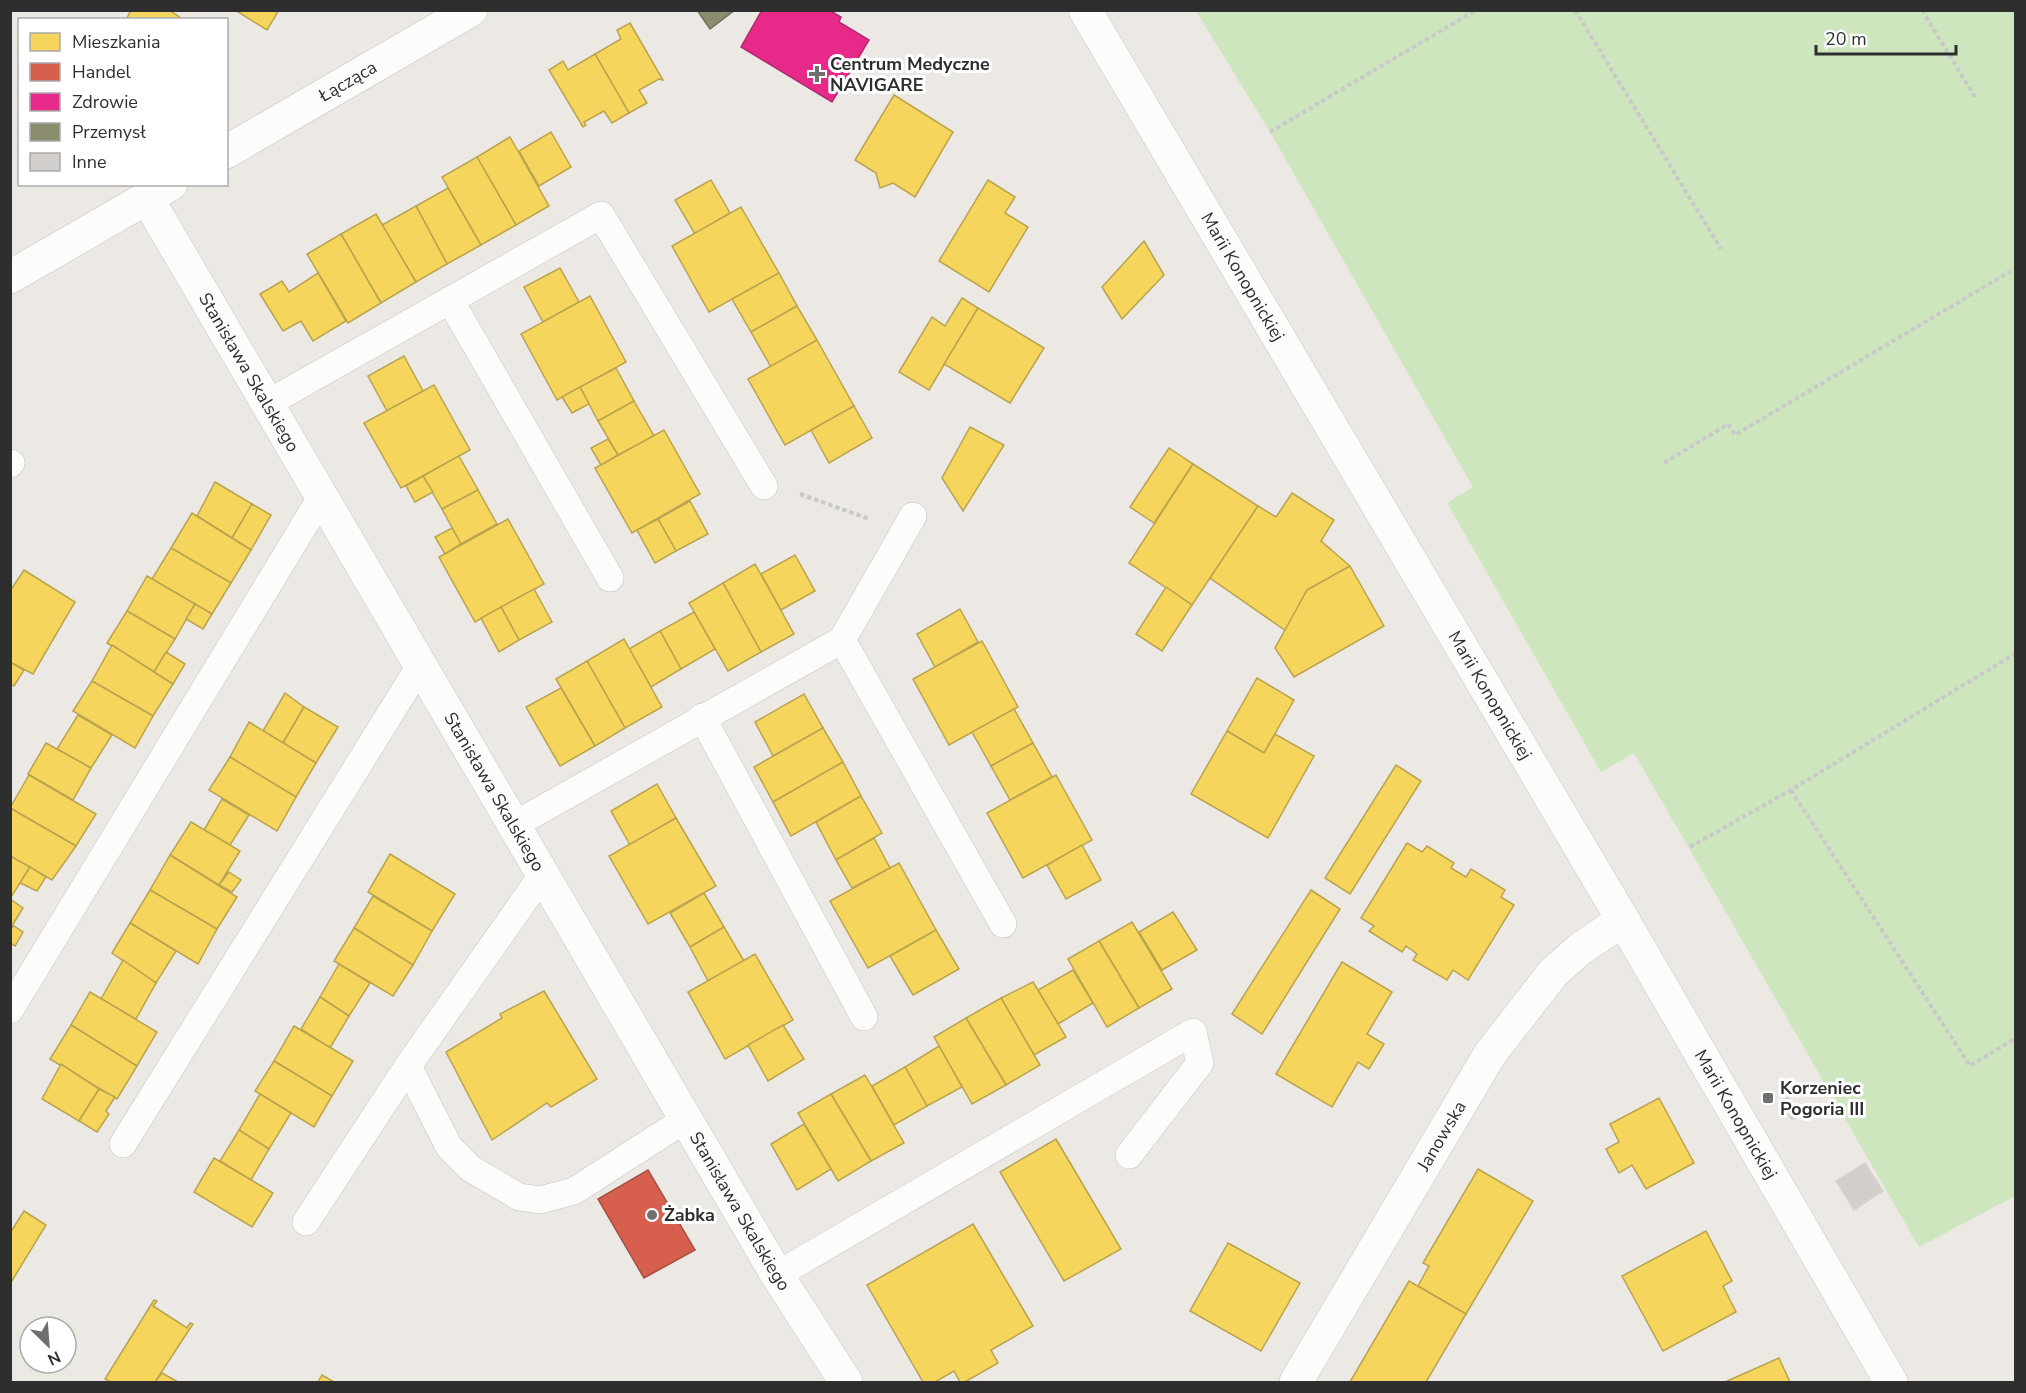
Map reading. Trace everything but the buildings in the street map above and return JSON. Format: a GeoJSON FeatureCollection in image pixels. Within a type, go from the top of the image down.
{"type":"FeatureCollection","features":[{"type":"Feature","properties":{"kind":"street","name":"Łącząca"},"geometry":{"type":"LineString","coordinates":[[228,151],[471,10]]}},
{"type":"Feature","properties":{"kind":"street","name":"Marii Konopnickiej"},"geometry":{"type":"LineString","coordinates":[[1085,10],[1623,920],[1891,1383]]}},
{"type":"Feature","properties":{"kind":"street"},"geometry":{"type":"LineString","coordinates":[[10,277],[159,191]]}},
{"type":"Feature","properties":{"kind":"street","name":"Stanisława Skalskiego"},"geometry":{"type":"LineString","coordinates":[[159,191],[268,403],[777,1275],[846,1383]]}},
{"type":"Feature","properties":{"kind":"street","name":"Janowska"},"geometry":{"type":"LineString","coordinates":[[1296,1383],[1490,1054],[1553,973],[1580,948],[1623,920]]}},
{"type":"Feature","properties":{"kind":"lane"},"geometry":{"type":"LineString","coordinates":[[268,403],[601,215],[764,486]]}},
{"type":"Feature","properties":{"kind":"lane"},"geometry":{"type":"LineString","coordinates":[[450,300],[610,578]]}},
{"type":"Feature","properties":{"kind":"lane"},"geometry":{"type":"LineString","coordinates":[[10,1010],[322,496]]}},
{"type":"Feature","properties":{"kind":"lane"},"geometry":{"type":"LineString","coordinates":[[514,825],[842,640],[909,523]]}},
{"type":"Feature","properties":{"kind":"lane"},"geometry":{"type":"LineString","coordinates":[[842,640],[1003,924]]}},
{"type":"Feature","properties":{"kind":"lane"},"geometry":{"type":"LineString","coordinates":[[123,1144],[421,664]]}},
{"type":"Feature","properties":{"kind":"lane"},"geometry":{"type":"LineString","coordinates":[[702,717],[864,1017]]}},
{"type":"Feature","properties":{"kind":"lane"},"geometry":{"type":"LineString","coordinates":[[306,1222],[408,1066],[543,874]]}},
{"type":"Feature","properties":{"kind":"lane"},"geometry":{"type":"LineString","coordinates":[[777,1275],[1193,1032],[1200,1063],[1129,1155]]}},
{"type":"Feature","properties":{"kind":"lane"},"geometry":{"type":"LineString","coordinates":[[408,1066],[449,1147],[470,1168],[519,1197],[540,1200],[574,1191],[686,1119]]}},
{"type":"Feature","properties":{"kind":"path"},"geometry":{"type":"LineString","coordinates":[[1270,132],[1476,10]]}},
{"type":"Feature","properties":{"kind":"path"},"geometry":{"type":"LineString","coordinates":[[1575,10],[1721,249]]}},
{"type":"Feature","properties":{"kind":"path"},"geometry":{"type":"LineString","coordinates":[[1922,10],[1976,99]]}},
{"type":"Feature","properties":{"kind":"path"},"geometry":{"type":"LineString","coordinates":[[1664,463],[1728,424],[1735,435],[2016,268]]}},
{"type":"Feature","properties":{"kind":"path"},"geometry":{"type":"LineString","coordinates":[[764,486],[788,489],[848,513],[909,523]]}},
{"type":"Feature","properties":{"kind":"path"},"geometry":{"type":"LineString","coordinates":[[1690,847],[1791,790],[2016,653]]}},
{"type":"Feature","properties":{"kind":"path"},"geometry":{"type":"LineString","coordinates":[[1791,790],[1970,1066],[2016,1038]]}},
{"type":"Feature","properties":{"kind":"green space"},"geometry":{"type":"Polygon","coordinates":[[[1196,11],[2015,11],[2015,1196],[1919,1247],[1634,753],[1601,772],[1447,503],[1473,487],[1270,132],[1196,11]]]}},
{"type":"Feature","properties":{"kind":"place","name":"Centrum Medyczne NAVIGARE"},"geometry":{"type":"Point","coordinates":[817,74]}},
{"type":"Feature","properties":{"kind":"place","name":"Korzeniec Pogoria III"},"geometry":{"type":"Point","coordinates":[1768,1098]}},
{"type":"Feature","properties":{"kind":"place","name":"Żabka"},"geometry":{"type":"Point","coordinates":[652,1215]}}]}
